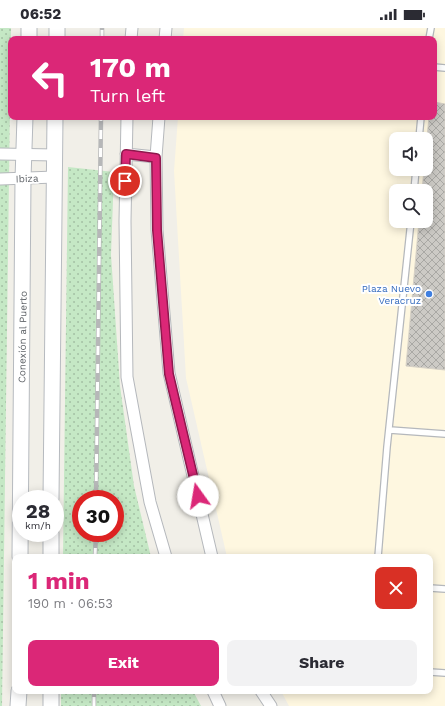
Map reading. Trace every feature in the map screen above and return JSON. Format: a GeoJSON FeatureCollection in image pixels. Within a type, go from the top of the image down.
{"type":"FeatureCollection","features":[{"type":"Feature","properties":{"kind":"main road","name":"Conexión al Puerto"},"geometry":{"type":"LineString","coordinates":[[20,554],[23,179],[25,120]]}},
{"type":"Feature","properties":{"kind":"main road"},"geometry":{"type":"LineString","coordinates":[[51,490],[55,120]]}},
{"type":"Feature","properties":{"kind":"main road"},"geometry":{"type":"LineString","coordinates":[[51,542],[51,554]]}},
{"type":"Feature","properties":{"kind":"main road"},"geometry":{"type":"LineString","coordinates":[[18,706],[19,694]]}},
{"type":"Feature","properties":{"kind":"main road"},"geometry":{"type":"LineString","coordinates":[[51,694],[51,706]]}},
{"type":"Feature","properties":{"kind":"street"},"geometry":{"type":"LineString","coordinates":[[127,120],[125,221],[127,378],[150,502],[165,554]]}},
{"type":"Feature","properties":{"kind":"street"},"geometry":{"type":"LineString","coordinates":[[159,120],[156,158],[157,230],[169,374],[211,554]]}},
{"type":"Feature","properties":{"kind":"street"},"geometry":{"type":"LineString","coordinates":[[0,154],[55,155]]}},
{"type":"Feature","properties":{"kind":"street"},"geometry":{"type":"LineString","coordinates":[[126,154],[156,158]]}},
{"type":"Feature","properties":{"kind":"street","name":"Ibiza"},"geometry":{"type":"LineString","coordinates":[[0,179],[54,177]]}},
{"type":"Feature","properties":{"kind":"street"},"geometry":{"type":"LineString","coordinates":[[214,694],[220,706]]}},
{"type":"Feature","properties":{"kind":"street"},"geometry":{"type":"LineString","coordinates":[[263,694],[271,706]]}},
{"type":"Feature","properties":{"kind":"lane"},"geometry":{"type":"LineString","coordinates":[[420,132],[421,120]]}},
{"type":"Feature","properties":{"kind":"lane"},"geometry":{"type":"LineString","coordinates":[[378,554],[387,447],[410,228]]}},
{"type":"Feature","properties":{"kind":"lane"},"geometry":{"type":"LineString","coordinates":[[390,430],[445,434]]}},
{"type":"Feature","properties":{"kind":"lane"},"geometry":{"type":"LineString","coordinates":[[433,588],[445,589]]}},
{"type":"Feature","properties":{"kind":"lane"},"geometry":{"type":"LineString","coordinates":[[433,672],[445,673]]}},
{"type":"Feature","properties":{"kind":"shaded area"},"geometry":{"type":"Polygon","coordinates":[[[184,28],[445,28],[445,706],[289,706],[283,694],[433,694],[433,554],[226,554],[186,378],[174,171],[178,120],[437,120],[437,36],[183,36],[184,28]]]}},
{"type":"Feature","properties":{"kind":"green space"},"geometry":{"type":"Polygon","coordinates":[[[0,28],[11,28],[11,36],[8,36],[8,120],[10,120],[2,706],[0,706],[0,28]]]}},
{"type":"Feature","properties":{"kind":"green space"},"geometry":{"type":"Polygon","coordinates":[[[68,167],[114,172],[111,255],[120,386],[134,486],[150,554],[63,554],[68,167]]]}},
{"type":"Feature","properties":{"kind":"green space"},"geometry":{"type":"Polygon","coordinates":[[[61,694],[195,694],[201,706],[61,706],[61,694]]]}},
{"type":"Feature","properties":{"kind":"building","name":"Plaza Nuevo Veracruz"},"geometry":{"type":"Polygon","coordinates":[[[437,103],[445,104],[445,370],[406,366],[418,228],[433,228],[433,184],[423,184],[423,176],[433,176],[433,132],[428,132],[429,120],[437,120],[437,103]]]}},
{"type":"Feature","properties":{"kind":"railway"},"geometry":{"type":"LineString","coordinates":[[102,28],[102,36]]}},
{"type":"Feature","properties":{"kind":"railway"},"geometry":{"type":"LineString","coordinates":[[96,490],[101,120]]}},
{"type":"Feature","properties":{"kind":"railway"},"geometry":{"type":"LineString","coordinates":[[95,554],[96,542]]}},
{"type":"Feature","properties":{"kind":"railway"},"geometry":{"type":"LineString","coordinates":[[94,694],[94,706]]}},
{"type":"Feature","properties":{"kind":"place","name":"Plaza Nuevo Veracruz"},"geometry":{"type":"Point","coordinates":[429,294]}},
{"type":"Feature","properties":{"kind":"route"},"geometry":{"type":"LineString","coordinates":[[125,181],[126,154],[156,158],[157,230],[169,374],[198,496]]}}]}
